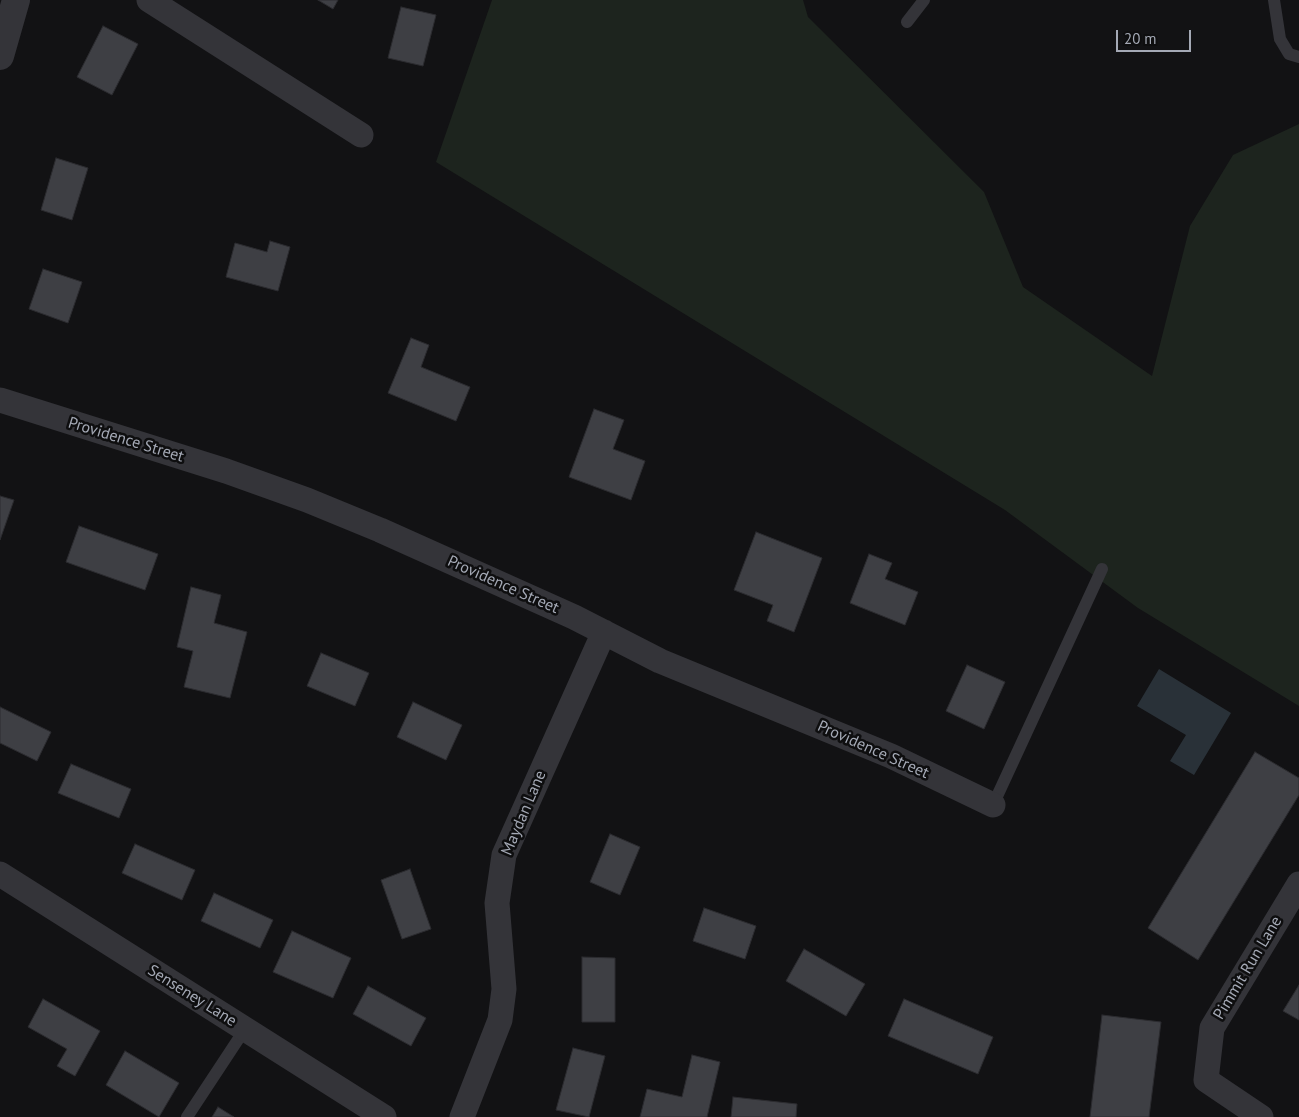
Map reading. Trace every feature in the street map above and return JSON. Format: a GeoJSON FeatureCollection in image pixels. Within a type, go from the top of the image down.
{"type":"FeatureCollection","features":[{"type":"Feature","properties":{"kind":"street"},"geometry":{"type":"LineString","coordinates":[[0,56],[16,0]]}},
{"type":"Feature","properties":{"kind":"street"},"geometry":{"type":"LineString","coordinates":[[150,0],[361,135]]}},
{"type":"Feature","properties":{"kind":"street","name":"Providence Street"},"geometry":{"type":"LineString","coordinates":[[0,400],[226,471],[307,500],[389,534],[604,632],[660,661],[891,756],[993,805]]}},
{"type":"Feature","properties":{"kind":"street","name":"Maydan Lane"},"geometry":{"type":"LineString","coordinates":[[462,1117],[500,1020],[504,989],[497,904],[504,855],[604,632]]}},
{"type":"Feature","properties":{"kind":"street","name":"Senseney Lane"},"geometry":{"type":"LineString","coordinates":[[0,874],[384,1117]]}},
{"type":"Feature","properties":{"kind":"street","name":"Pimmit Run Lane"},"geometry":{"type":"LineString","coordinates":[[1261,1117],[1206,1080],[1212,1028],[1299,884]]}},
{"type":"Feature","properties":{"kind":"lane"},"geometry":{"type":"LineString","coordinates":[[906,22],[924,0]]}},
{"type":"Feature","properties":{"kind":"lane"},"geometry":{"type":"LineString","coordinates":[[1274,0],[1280,40],[1289,54],[1299,57]]}},
{"type":"Feature","properties":{"kind":"lane"},"geometry":{"type":"LineString","coordinates":[[993,805],[1102,569]]}},
{"type":"Feature","properties":{"kind":"lane"},"geometry":{"type":"LineString","coordinates":[[187,1117],[245,1029]]}},
{"type":"Feature","properties":{"kind":"shaded area"},"geometry":{"type":"Polygon","coordinates":[[[492,0],[803,0],[808,17],[984,192],[1023,287],[1152,376],[1190,226],[1233,155],[1299,124],[1299,706],[1138,608],[1005,510],[436,162],[492,0]]]}},
{"type":"Feature","properties":{"kind":"shaded area"},"geometry":{"type":"Polygon","coordinates":[[[1159,669],[1231,713],[1194,775],[1170,761],[1186,735],[1137,706],[1159,669]]]}},
{"type":"Feature","properties":{"kind":"building"},"geometry":{"type":"Polygon","coordinates":[[[318,0],[338,0],[333,9],[318,0]]]}},
{"type":"Feature","properties":{"kind":"building"},"geometry":{"type":"Polygon","coordinates":[[[401,7],[436,15],[423,66],[388,58],[401,7]]]}},
{"type":"Feature","properties":{"kind":"building"},"geometry":{"type":"Polygon","coordinates":[[[103,26],[138,44],[112,95],[77,77],[103,26]]]}},
{"type":"Feature","properties":{"kind":"building"},"geometry":{"type":"Polygon","coordinates":[[[56,158],[88,168],[72,220],[41,210],[56,158]]]}},
{"type":"Feature","properties":{"kind":"building"},"geometry":{"type":"Polygon","coordinates":[[[270,241],[290,247],[278,291],[226,277],[235,243],[267,252],[270,241]]]}},
{"type":"Feature","properties":{"kind":"building"},"geometry":{"type":"Polygon","coordinates":[[[43,269],[82,282],[68,323],[29,309],[43,269]]]}},
{"type":"Feature","properties":{"kind":"building"},"geometry":{"type":"Polygon","coordinates":[[[411,338],[429,345],[421,367],[470,387],[456,421],[388,393],[411,338]]]}},
{"type":"Feature","properties":{"kind":"building"},"geometry":{"type":"Polygon","coordinates":[[[594,409],[624,420],[613,449],[645,461],[631,500],[569,477],[594,409]]]}},
{"type":"Feature","properties":{"kind":"building"},"geometry":{"type":"Polygon","coordinates":[[[0,496],[14,500],[0,540],[0,496]]]}},
{"type":"Feature","properties":{"kind":"building"},"geometry":{"type":"Polygon","coordinates":[[[79,526],[158,554],[145,590],[66,562],[79,526]]]}},
{"type":"Feature","properties":{"kind":"building"},"geometry":{"type":"Polygon","coordinates":[[[756,532],[822,558],[794,632],[767,621],[773,605],[734,590],[756,532]]]}},
{"type":"Feature","properties":{"kind":"building"},"geometry":{"type":"Polygon","coordinates":[[[869,554],[892,563],[885,579],[918,592],[905,625],[850,603],[869,554]]]}},
{"type":"Feature","properties":{"kind":"building"},"geometry":{"type":"Polygon","coordinates":[[[191,587],[221,595],[214,623],[247,632],[230,698],[184,687],[193,651],[177,647],[191,587]]]}},
{"type":"Feature","properties":{"kind":"building"},"geometry":{"type":"Polygon","coordinates":[[[321,653],[369,673],[355,706],[307,686],[321,653]]]}},
{"type":"Feature","properties":{"kind":"building"},"geometry":{"type":"Polygon","coordinates":[[[967,665],[1005,682],[984,729],[946,711],[967,665]]]}},
{"type":"Feature","properties":{"kind":"building"},"geometry":{"type":"Polygon","coordinates":[[[413,702],[462,725],[446,760],[397,737],[413,702]]]}},
{"type":"Feature","properties":{"kind":"building"},"geometry":{"type":"Polygon","coordinates":[[[0,707],[51,732],[37,761],[0,743],[0,707]]]}},
{"type":"Feature","properties":{"kind":"building"},"geometry":{"type":"Polygon","coordinates":[[[1255,752],[1299,778],[1299,795],[1198,960],[1148,928],[1255,752]]]}},
{"type":"Feature","properties":{"kind":"building"},"geometry":{"type":"Polygon","coordinates":[[[71,764],[131,789],[119,818],[58,793],[71,764]]]}},
{"type":"Feature","properties":{"kind":"building"},"geometry":{"type":"Polygon","coordinates":[[[610,834],[640,847],[620,895],[590,882],[610,834]]]}},
{"type":"Feature","properties":{"kind":"building"},"geometry":{"type":"Polygon","coordinates":[[[135,844],[195,870],[182,900],[122,873],[135,844]]]}},
{"type":"Feature","properties":{"kind":"building"},"geometry":{"type":"Polygon","coordinates":[[[410,869],[431,929],[402,939],[381,880],[410,869]]]}},
{"type":"Feature","properties":{"kind":"building"},"geometry":{"type":"Polygon","coordinates":[[[214,893],[273,920],[260,948],[201,921],[214,893]]]}},
{"type":"Feature","properties":{"kind":"building"},"geometry":{"type":"Polygon","coordinates":[[[704,908],[756,926],[745,959],[693,941],[704,908]]]}},
{"type":"Feature","properties":{"kind":"building"},"geometry":{"type":"Polygon","coordinates":[[[292,931],[351,958],[333,998],[273,972],[292,931]]]}},
{"type":"Feature","properties":{"kind":"building"},"geometry":{"type":"Polygon","coordinates":[[[804,949],[865,984],[846,1016],[786,981],[804,949]]]}},
{"type":"Feature","properties":{"kind":"building"},"geometry":{"type":"Polygon","coordinates":[[[582,957],[615,958],[615,1022],[582,1022],[582,957]]]}},
{"type":"Feature","properties":{"kind":"building"},"geometry":{"type":"Polygon","coordinates":[[[1299,985],[1299,1020],[1283,1011],[1299,985]]]}},
{"type":"Feature","properties":{"kind":"building"},"geometry":{"type":"Polygon","coordinates":[[[368,986],[426,1018],[411,1046],[353,1014],[368,986]]]}},
{"type":"Feature","properties":{"kind":"building"},"geometry":{"type":"Polygon","coordinates":[[[43,999],[100,1031],[75,1076],[57,1066],[67,1049],[28,1027],[43,999]]]}},
{"type":"Feature","properties":{"kind":"building"},"geometry":{"type":"Polygon","coordinates":[[[904,999],[993,1037],[978,1074],[888,1036],[904,999]]]}},
{"type":"Feature","properties":{"kind":"building"},"geometry":{"type":"Polygon","coordinates":[[[1102,1015],[1161,1022],[1149,1117],[1090,1117],[1102,1015]]]}},
{"type":"Feature","properties":{"kind":"building"},"geometry":{"type":"Polygon","coordinates":[[[573,1048],[605,1056],[589,1117],[556,1110],[573,1048]]]}},
{"type":"Feature","properties":{"kind":"building"},"geometry":{"type":"Polygon","coordinates":[[[125,1051],[179,1083],[159,1117],[106,1085],[125,1051]]]}},
{"type":"Feature","properties":{"kind":"building"},"geometry":{"type":"Polygon","coordinates":[[[692,1055],[720,1062],[707,1117],[640,1117],[647,1089],[682,1097],[692,1055]]]}},
{"type":"Feature","properties":{"kind":"building"},"geometry":{"type":"Polygon","coordinates":[[[733,1097],[797,1104],[796,1117],[731,1117],[733,1097]]]}},
{"type":"Feature","properties":{"kind":"building"},"geometry":{"type":"Polygon","coordinates":[[[218,1107],[234,1117],[212,1117],[218,1107]]]}}]}
